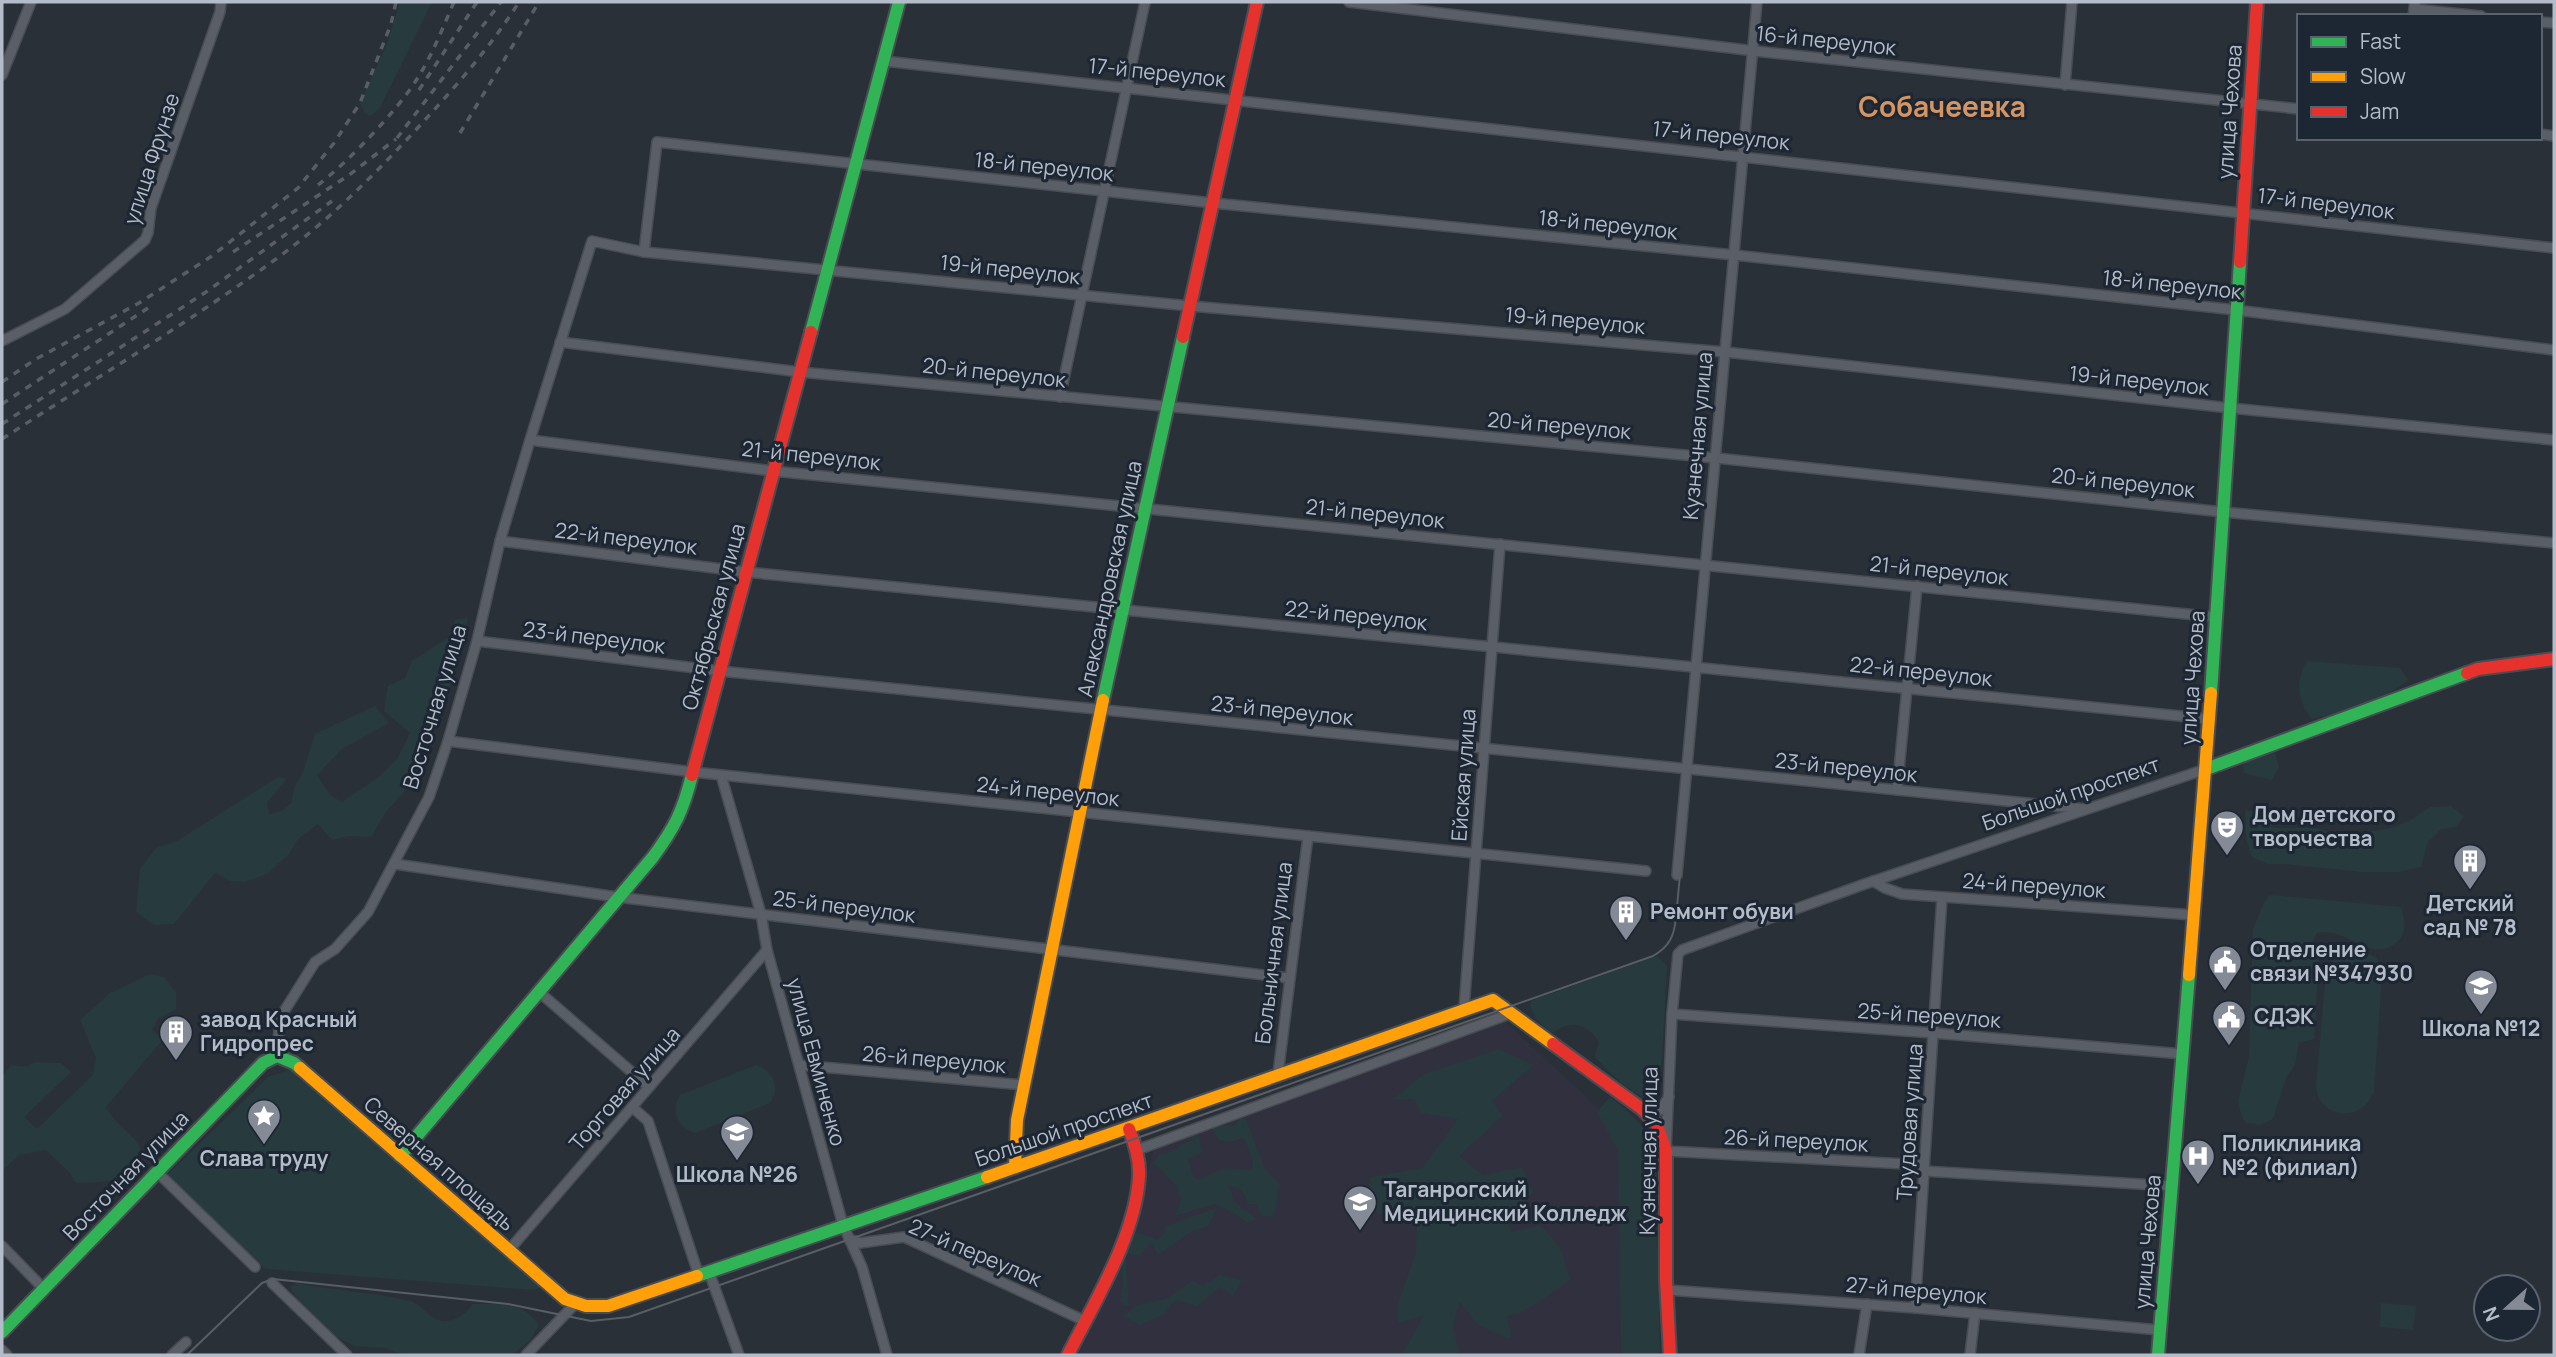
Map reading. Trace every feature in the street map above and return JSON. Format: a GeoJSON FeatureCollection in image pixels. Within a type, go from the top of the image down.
{"type":"FeatureCollection","features":[{"type":"Feature","properties":{"kind":"main road","name":"Октябрьская улица"},"geometry":{"type":"LineString","coordinates":[[400,1156],[653,857],[675,826],[683,809],[898,2]]}},
{"type":"Feature","properties":{"kind":"main road","name":"Александровская улица"},"geometry":{"type":"LineString","coordinates":[[1015,1167],[1017,1120],[1079,812],[1257,2]]}},
{"type":"Feature","properties":{"kind":"main road","name":"улица Чехова"},"geometry":{"type":"LineString","coordinates":[[2158,1355],[2210,719],[2257,2]]}},
{"type":"Feature","properties":{"kind":"main road","name":"Большой проспект"},"geometry":{"type":"LineString","coordinates":[[2206,769],[2479,669],[2554,659]]}},
{"type":"Feature","properties":{"kind":"main road","name":"Большой проспект"},"geometry":{"type":"LineString","coordinates":[[576,1303],[608,1306],[625,1302],[1129,1129],[1493,1000],[1642,1109],[1657,1125],[1666,1151]]}},
{"type":"Feature","properties":{"kind":"main road","name":"Северная площадь"},"geometry":{"type":"LineString","coordinates":[[277,1056],[294,1063],[565,1299],[576,1303]]}},
{"type":"Feature","properties":{"kind":"main road","name":"Восточная улица"},"geometry":{"type":"LineString","coordinates":[[2,1332],[263,1063],[277,1056]]}},
{"type":"Feature","properties":{"kind":"main road"},"geometry":{"type":"LineString","coordinates":[[1068,1355],[1129,1220],[1139,1178],[1137,1150],[1129,1129]]}},
{"type":"Feature","properties":{"kind":"main road","name":"Кузнечная улица"},"geometry":{"type":"LineString","coordinates":[[1666,1151],[1666,1280],[1670,1355]]}},
{"type":"Feature","properties":{"kind":"street"},"geometry":{"type":"LineString","coordinates":[[2,75],[32,2]]}},
{"type":"Feature","properties":{"kind":"street","name":"улица Фрунзе"},"geometry":{"type":"LineString","coordinates":[[2,341],[65,309],[145,240],[151,208],[220,12],[221,2]]}},
{"type":"Feature","properties":{"kind":"street"},"geometry":{"type":"LineString","coordinates":[[1060,397],[1145,2]]}},
{"type":"Feature","properties":{"kind":"street","name":"16-й переулок"},"geometry":{"type":"LineString","coordinates":[[1349,2],[1752,51],[2297,109]]}},
{"type":"Feature","properties":{"kind":"street","name":"Кузнечная улица"},"geometry":{"type":"LineString","coordinates":[[1677,874],[1757,2]]}},
{"type":"Feature","properties":{"kind":"street"},"geometry":{"type":"LineString","coordinates":[[2065,85],[2072,2]]}},
{"type":"Feature","properties":{"kind":"street"},"geometry":{"type":"LineString","coordinates":[[2414,9],[2462,14]]}},
{"type":"Feature","properties":{"kind":"street","name":"17-й переулок"},"geometry":{"type":"LineString","coordinates":[[884,61],[2554,248]]}},
{"type":"Feature","properties":{"kind":"street","name":"18-й переулок"},"geometry":{"type":"LineString","coordinates":[[644,252],[657,142],[1213,203],[1734,255],[2236,310],[2554,349]]}},
{"type":"Feature","properties":{"kind":"street","name":"19-й переулок"},"geometry":{"type":"LineString","coordinates":[[592,241],[644,252],[1190,306],[1725,352],[2230,408],[2554,440]]}},
{"type":"Feature","properties":{"kind":"street","name":"Восточная улица"},"geometry":{"type":"LineString","coordinates":[[277,1056],[280,1018],[315,962],[335,949],[368,912],[429,797],[477,641],[500,541],[592,241]]}},
{"type":"Feature","properties":{"kind":"street","name":"20-й переулок"},"geometry":{"type":"LineString","coordinates":[[560,342],[800,372],[1716,458],[2223,512],[2554,543]]}},
{"type":"Feature","properties":{"kind":"street","name":"21-й переулок"},"geometry":{"type":"LineString","coordinates":[[530,440],[773,471],[2216,617]]}},
{"type":"Feature","properties":{"kind":"street","name":"22-й переулок"},"geometry":{"type":"LineString","coordinates":[[500,541],[746,572],[2210,719]]}},
{"type":"Feature","properties":{"kind":"street","name":"Ейская улица"},"geometry":{"type":"LineString","coordinates":[[1464,1009],[1500,544]]}},
{"type":"Feature","properties":{"kind":"street"},"geometry":{"type":"LineString","coordinates":[[1897,790],[1917,586]]}},
{"type":"Feature","properties":{"kind":"street","name":"23-й переулок"},"geometry":{"type":"LineString","coordinates":[[477,641],[720,671],[2085,810]]}},
{"type":"Feature","properties":{"kind":"street","name":"24-й переулок"},"geometry":{"type":"LineString","coordinates":[[448,741],[693,772],[1646,871]]}},
{"type":"Feature","properties":{"kind":"street","name":"Большой проспект"},"geometry":{"type":"LineString","coordinates":[[1682,950],[1874,881],[2206,769]]}},
{"type":"Feature","properties":{"kind":"street","name":"улица Евминенко"},"geometry":{"type":"LineString","coordinates":[[721,775],[761,914],[767,950],[843,1225],[862,1267],[887,1355]]}},
{"type":"Feature","properties":{"kind":"street","name":"Больничная улица"},"geometry":{"type":"LineString","coordinates":[[1278,1074],[1308,836]]}},
{"type":"Feature","properties":{"kind":"street","name":"25-й переулок"},"geometry":{"type":"LineString","coordinates":[[395,864],[617,897],[1289,978]]}},
{"type":"Feature","properties":{"kind":"street","name":"24-й переулок"},"geometry":{"type":"LineString","coordinates":[[1874,881],[1902,894],[2194,915]]}},
{"type":"Feature","properties":{"kind":"street","name":"Трудовая улица"},"geometry":{"type":"LineString","coordinates":[[1915,1308],[1942,897]]}},
{"type":"Feature","properties":{"kind":"street","name":"Торговая улица"},"geometry":{"type":"LineString","coordinates":[[509,1250],[767,950]]}},
{"type":"Feature","properties":{"kind":"street","name":"Кузнечная улица"},"geometry":{"type":"LineString","coordinates":[[1666,1151],[1675,961],[1682,950]]}},
{"type":"Feature","properties":{"kind":"street"},"geometry":{"type":"LineString","coordinates":[[538,991],[649,1087]]}},
{"type":"Feature","properties":{"kind":"street","name":"Большой проспект"},"geometry":{"type":"LineString","coordinates":[[1137,1150],[1512,1013]]}},
{"type":"Feature","properties":{"kind":"street","name":"25-й переулок"},"geometry":{"type":"LineString","coordinates":[[1672,1014],[2183,1054]]}},
{"type":"Feature","properties":{"kind":"street","name":"26-й переулок"},"geometry":{"type":"LineString","coordinates":[[799,1065],[1024,1085]]}},
{"type":"Feature","properties":{"kind":"street"},"geometry":{"type":"LineString","coordinates":[[1642,1109],[1660,1110],[1670,1096]]}},
{"type":"Feature","properties":{"kind":"street"},"geometry":{"type":"LineString","coordinates":[[632,1107],[648,1121],[704,1274],[739,1355]]}},
{"type":"Feature","properties":{"kind":"street","name":"26-й переулок"},"geometry":{"type":"LineString","coordinates":[[1666,1151],[2172,1186]]}},
{"type":"Feature","properties":{"kind":"street"},"geometry":{"type":"LineString","coordinates":[[157,1172],[255,1267]]}},
{"type":"Feature","properties":{"kind":"street","name":"27-й переулок"},"geometry":{"type":"LineString","coordinates":[[849,1240],[860,1243],[904,1237],[1085,1321]]}},
{"type":"Feature","properties":{"kind":"street"},"geometry":{"type":"LineString","coordinates":[[2,1246],[44,1289]]}},
{"type":"Feature","properties":{"kind":"street"},"geometry":{"type":"LineString","coordinates":[[272,1283],[347,1355]]}},
{"type":"Feature","properties":{"kind":"street","name":"27-й переулок"},"geometry":{"type":"LineString","coordinates":[[1668,1290],[1867,1304],[2160,1330]]}},
{"type":"Feature","properties":{"kind":"street"},"geometry":{"type":"LineString","coordinates":[[526,1355],[576,1303]]}},
{"type":"Feature","properties":{"kind":"street"},"geometry":{"type":"LineString","coordinates":[[1859,1355],[1867,1304]]}},
{"type":"Feature","properties":{"kind":"street"},"geometry":{"type":"LineString","coordinates":[[1970,1355],[1975,1313]]}},
{"type":"Feature","properties":{"kind":"street"},"geometry":{"type":"LineString","coordinates":[[172,1355],[186,1342]]}},
{"type":"Feature","properties":{"kind":"street"},"geometry":{"type":"LineString","coordinates":[[2,1350],[7,1355]]}},
{"type":"Feature","properties":{"kind":"shaded area"},"geometry":{"type":"Polygon","coordinates":[[[1501,1018],[1651,1156],[1654,1355],[1075,1355],[1135,1219],[1155,1145],[1501,1018]]]}},
{"type":"Feature","properties":{"kind":"green space"},"geometry":{"type":"Polygon","coordinates":[[[400,2],[432,2],[380,108],[370,116],[364,112],[360,103],[387,44],[400,2]]]}},
{"type":"Feature","properties":{"kind":"green space"},"geometry":{"type":"Polygon","coordinates":[[[468,618],[455,675],[440,707],[425,729],[417,761],[404,792],[385,813],[371,837],[349,836],[332,840],[318,824],[299,838],[289,854],[267,874],[245,882],[230,881],[215,873],[174,924],[154,925],[136,912],[140,869],[156,848],[177,841],[278,777],[286,779],[267,803],[269,815],[283,810],[291,803],[315,734],[375,706],[389,723],[342,749],[317,775],[330,795],[342,802],[379,777],[397,759],[410,733],[384,711],[388,686],[405,678],[412,661],[451,636],[455,620],[468,618]]]}},
{"type":"Feature","properties":{"kind":"green space"},"geometry":{"type":"Polygon","coordinates":[[[2307,661],[2400,668],[2408,680],[2377,698],[2312,719],[2303,705],[2299,690],[2307,661]]]}},
{"type":"Feature","properties":{"kind":"green space"},"geometry":{"type":"Polygon","coordinates":[[[2275,752],[2279,767],[2272,780],[2244,773],[2243,761],[2275,752]]]}},
{"type":"Feature","properties":{"kind":"green space"},"geometry":{"type":"Polygon","coordinates":[[[2451,806],[2464,817],[2457,826],[2440,830],[2428,842],[2421,867],[2398,872],[2362,872],[2268,864],[2252,857],[2246,838],[2245,810],[2275,814],[2271,827],[2323,830],[2346,848],[2372,831],[2391,828],[2411,820],[2430,807],[2451,806]]]}},
{"type":"Feature","properties":{"kind":"green space"},"geometry":{"type":"Polygon","coordinates":[[[2270,895],[2401,907],[2404,926],[2396,943],[2380,949],[2372,949],[2333,933],[2317,933],[2311,943],[2319,957],[2314,1039],[2299,1043],[2295,1065],[2286,1078],[2273,1119],[2260,1125],[2247,1123],[2242,1118],[2238,1101],[2249,1057],[2253,929],[2270,895]]]}},
{"type":"Feature","properties":{"kind":"green space"},"geometry":{"type":"Polygon","coordinates":[[[2346,950],[2367,953],[2377,958],[2382,976],[2374,1092],[2361,1109],[2342,1114],[2325,1106],[2316,1087],[2326,971],[2338,953],[2346,950]]]}},
{"type":"Feature","properties":{"kind":"green space"},"geometry":{"type":"Polygon","coordinates":[[[1657,956],[1667,966],[1662,1059],[1657,1089],[1651,1099],[1630,1089],[1599,1062],[1595,1056],[1599,1042],[1584,1027],[1566,1026],[1553,1033],[1533,1014],[1530,1005],[1533,1000],[1657,956]]]}},
{"type":"Feature","properties":{"kind":"green space"},"geometry":{"type":"Polygon","coordinates":[[[150,974],[164,977],[176,992],[176,1009],[157,1020],[152,1030],[163,1039],[106,1107],[142,1151],[135,1162],[115,1179],[76,1183],[69,1172],[46,1150],[19,1155],[2,1171],[2,1078],[11,1065],[26,1067],[35,1062],[61,1063],[71,1072],[24,1117],[37,1129],[93,1075],[96,1058],[80,1020],[110,993],[150,974]]]}},
{"type":"Feature","properties":{"kind":"green space"},"geometry":{"type":"Polygon","coordinates":[[[1499,1049],[1534,1065],[1492,1101],[1503,1116],[1459,1156],[1483,1175],[1522,1167],[1533,1192],[1507,1219],[1511,1232],[1541,1225],[1559,1246],[1571,1280],[1533,1306],[1507,1316],[1512,1340],[1478,1325],[1460,1302],[1453,1323],[1459,1355],[1402,1355],[1423,1316],[1398,1323],[1398,1303],[1416,1253],[1417,1215],[1387,1219],[1371,1208],[1370,1177],[1422,1168],[1458,1119],[1421,1113],[1414,1099],[1393,1099],[1424,1074],[1499,1049]]]}},
{"type":"Feature","properties":{"kind":"green space"},"geometry":{"type":"Polygon","coordinates":[[[756,1065],[767,1071],[774,1080],[775,1091],[770,1103],[695,1133],[680,1123],[676,1107],[680,1095],[756,1065]]]}},
{"type":"Feature","properties":{"kind":"green space"},"geometry":{"type":"Polygon","coordinates":[[[295,1068],[542,1287],[533,1290],[266,1269],[166,1176],[268,1077],[295,1068]]]}},
{"type":"Feature","properties":{"kind":"green space"},"geometry":{"type":"Polygon","coordinates":[[[1610,1097],[1636,1120],[1656,1149],[1660,1355],[1621,1355],[1618,1151],[1597,1112],[1610,1097]]]}},
{"type":"Feature","properties":{"kind":"green space"},"geometry":{"type":"Polygon","coordinates":[[[1244,1114],[1265,1169],[1280,1184],[1274,1217],[1261,1216],[1257,1204],[1248,1204],[1242,1191],[1229,1186],[1234,1201],[1257,1219],[1246,1223],[1236,1214],[1215,1204],[1175,1216],[1181,1199],[1176,1185],[1152,1163],[1160,1153],[1165,1155],[1177,1150],[1179,1145],[1193,1140],[1188,1135],[1196,1133],[1202,1153],[1188,1159],[1193,1175],[1198,1180],[1225,1168],[1252,1170],[1253,1161],[1244,1138],[1229,1142],[1218,1140],[1211,1127],[1234,1125],[1244,1114]]]}},
{"type":"Feature","properties":{"kind":"green space"},"geometry":{"type":"Polygon","coordinates":[[[1218,1207],[1207,1227],[1192,1231],[1158,1255],[1152,1243],[1138,1256],[1128,1253],[1126,1260],[1129,1305],[1123,1305],[1120,1301],[1121,1270],[1116,1251],[1133,1237],[1135,1231],[1158,1240],[1165,1232],[1166,1226],[1218,1207]]]}},
{"type":"Feature","properties":{"kind":"green space"},"geometry":{"type":"Polygon","coordinates":[[[1220,1275],[1242,1280],[1233,1296],[1220,1287],[1197,1306],[1175,1300],[1163,1315],[1140,1325],[1123,1316],[1137,1305],[1168,1298],[1193,1280],[1202,1286],[1220,1275]]]}},
{"type":"Feature","properties":{"kind":"green space"},"geometry":{"type":"Polygon","coordinates":[[[297,1283],[410,1301],[441,1321],[458,1317],[473,1304],[510,1306],[527,1312],[539,1326],[530,1340],[512,1355],[405,1355],[384,1348],[354,1346],[337,1337],[296,1298],[290,1287],[297,1283]]]}},
{"type":"Feature","properties":{"kind":"green space"},"geometry":{"type":"Polygon","coordinates":[[[2381,1303],[2416,1306],[2413,1330],[2380,1327],[2381,1303]]]}},
{"type":"Feature","properties":{"kind":"tram line"},"geometry":{"type":"LineString","coordinates":[[187,1355],[262,1283],[273,1279],[508,1304],[591,1321],[629,1317],[1653,956],[1663,948],[1672,935],[1676,918],[1760,2]]}},
{"type":"Feature","properties":{"kind":"railway"},"geometry":{"type":"LineString","coordinates":[[2,382],[36,359],[139,303],[212,256],[298,188],[334,143],[360,103],[391,24],[396,2]]}},
{"type":"Feature","properties":{"kind":"railway"},"geometry":{"type":"LineString","coordinates":[[318,185],[343,164],[398,106],[428,61],[454,2]]}},
{"type":"Feature","properties":{"kind":"railway"},"geometry":{"type":"LineString","coordinates":[[419,90],[477,2]]}},
{"type":"Feature","properties":{"kind":"railway"},"geometry":{"type":"LineString","coordinates":[[397,138],[501,2]]}},
{"type":"Feature","properties":{"kind":"railway"},"geometry":{"type":"LineString","coordinates":[[2,439],[209,306],[319,225],[378,169],[446,97],[490,44],[519,2]]}},
{"type":"Feature","properties":{"kind":"railway"},"geometry":{"type":"LineString","coordinates":[[460,133],[539,2]]}},
{"type":"Feature","properties":{"kind":"railway"},"geometry":{"type":"LineString","coordinates":[[233,252],[349,175],[396,139]]}},
{"type":"Feature","properties":{"kind":"railway"},"geometry":{"type":"LineString","coordinates":[[2,424],[206,292],[332,201]]}},
{"type":"Feature","properties":{"kind":"railway"},"geometry":{"type":"LineString","coordinates":[[2,404],[148,308]]}},
{"type":"Feature","properties":{"kind":"traffic: fast"},"geometry":{"type":"LineString","coordinates":[[811,332],[899,2]]}},
{"type":"Feature","properties":{"kind":"traffic: fast"},"geometry":{"type":"LineString","coordinates":[[2211,693],[2240,262]]}},
{"type":"Feature","properties":{"kind":"traffic: fast"},"geometry":{"type":"LineString","coordinates":[[1103,700],[1183,337]]}},
{"type":"Feature","properties":{"kind":"traffic: fast"},"geometry":{"type":"LineString","coordinates":[[2206,769],[2467,673]]}},
{"type":"Feature","properties":{"kind":"traffic: fast"},"geometry":{"type":"LineString","coordinates":[[400,1156],[653,857],[677,818],[692,775]]}},
{"type":"Feature","properties":{"kind":"traffic: fast"},"geometry":{"type":"LineString","coordinates":[[2158,1355],[2189,975]]}},
{"type":"Feature","properties":{"kind":"traffic: fast"},"geometry":{"type":"LineString","coordinates":[[2,1332],[263,1063],[277,1056],[300,1068]]}},
{"type":"Feature","properties":{"kind":"traffic: fast"},"geometry":{"type":"LineString","coordinates":[[697,1276],[987,1177]]}},
{"type":"Feature","properties":{"kind":"traffic: slow"},"geometry":{"type":"LineString","coordinates":[[2189,975],[2211,693]]}},
{"type":"Feature","properties":{"kind":"traffic: slow"},"geometry":{"type":"LineString","coordinates":[[1015,1167],[1017,1120],[1103,700]]}},
{"type":"Feature","properties":{"kind":"traffic: slow"},"geometry":{"type":"LineString","coordinates":[[987,1177],[1493,1000],[1553,1044]]}},
{"type":"Feature","properties":{"kind":"traffic: slow"},"geometry":{"type":"LineString","coordinates":[[300,1068],[565,1299],[586,1306],[608,1306],[697,1276]]}},
{"type":"Feature","properties":{"kind":"traffic: jam"},"geometry":{"type":"LineString","coordinates":[[1183,337],[1257,2]]}},
{"type":"Feature","properties":{"kind":"traffic: jam"},"geometry":{"type":"LineString","coordinates":[[2240,262],[2257,2]]}},
{"type":"Feature","properties":{"kind":"traffic: jam"},"geometry":{"type":"LineString","coordinates":[[692,775],[811,332]]}},
{"type":"Feature","properties":{"kind":"traffic: jam"},"geometry":{"type":"LineString","coordinates":[[2467,673],[2478,669],[2554,659]]}},
{"type":"Feature","properties":{"kind":"traffic: jam"},"geometry":{"type":"LineString","coordinates":[[1553,1044],[1642,1109],[1657,1125],[1666,1151],[1666,1280],[1670,1355]]}},
{"type":"Feature","properties":{"kind":"traffic: jam"},"geometry":{"type":"LineString","coordinates":[[1068,1355],[1112,1268],[1130,1222],[1139,1170],[1137,1152],[1129,1129]]}},
{"type":"Feature","properties":{"kind":"place","name":"Дом детского творчества"},"geometry":{"type":"Point","coordinates":[2227,857]}},
{"type":"Feature","properties":{"kind":"place","name":"Детский сад № 78"},"geometry":{"type":"Point","coordinates":[2470,891]}},
{"type":"Feature","properties":{"kind":"place","name":"Ремонт обуви"},"geometry":{"type":"Point","coordinates":[1626,942]}},
{"type":"Feature","properties":{"kind":"place","name":"Отделение связи №347930"},"geometry":{"type":"Point","coordinates":[2225,992]}},
{"type":"Feature","properties":{"kind":"place","name":"Школа №12"},"geometry":{"type":"Point","coordinates":[2481,1016]}},
{"type":"Feature","properties":{"kind":"place","name":"СДЭК"},"geometry":{"type":"Point","coordinates":[2229,1047]}},
{"type":"Feature","properties":{"kind":"place","name":"завод Красный Гидропрес"},"geometry":{"type":"Point","coordinates":[176,1062]}},
{"type":"Feature","properties":{"kind":"place","name":"Слава труду"},"geometry":{"type":"Point","coordinates":[264,1146]}},
{"type":"Feature","properties":{"kind":"place","name":"Школа №26"},"geometry":{"type":"Point","coordinates":[737,1162]}},
{"type":"Feature","properties":{"kind":"place","name":"Поликлиника №2 (филиал)"},"geometry":{"type":"Point","coordinates":[2198,1186]}},
{"type":"Feature","properties":{"kind":"place","name":"Таганрогский Медицинский Колледж"},"geometry":{"type":"Point","coordinates":[1360,1232]}},
{"type":"Feature","properties":{"kind":"district","name":"Собачеевка"},"geometry":{"type":"Point","coordinates":[1942,107]}}]}
